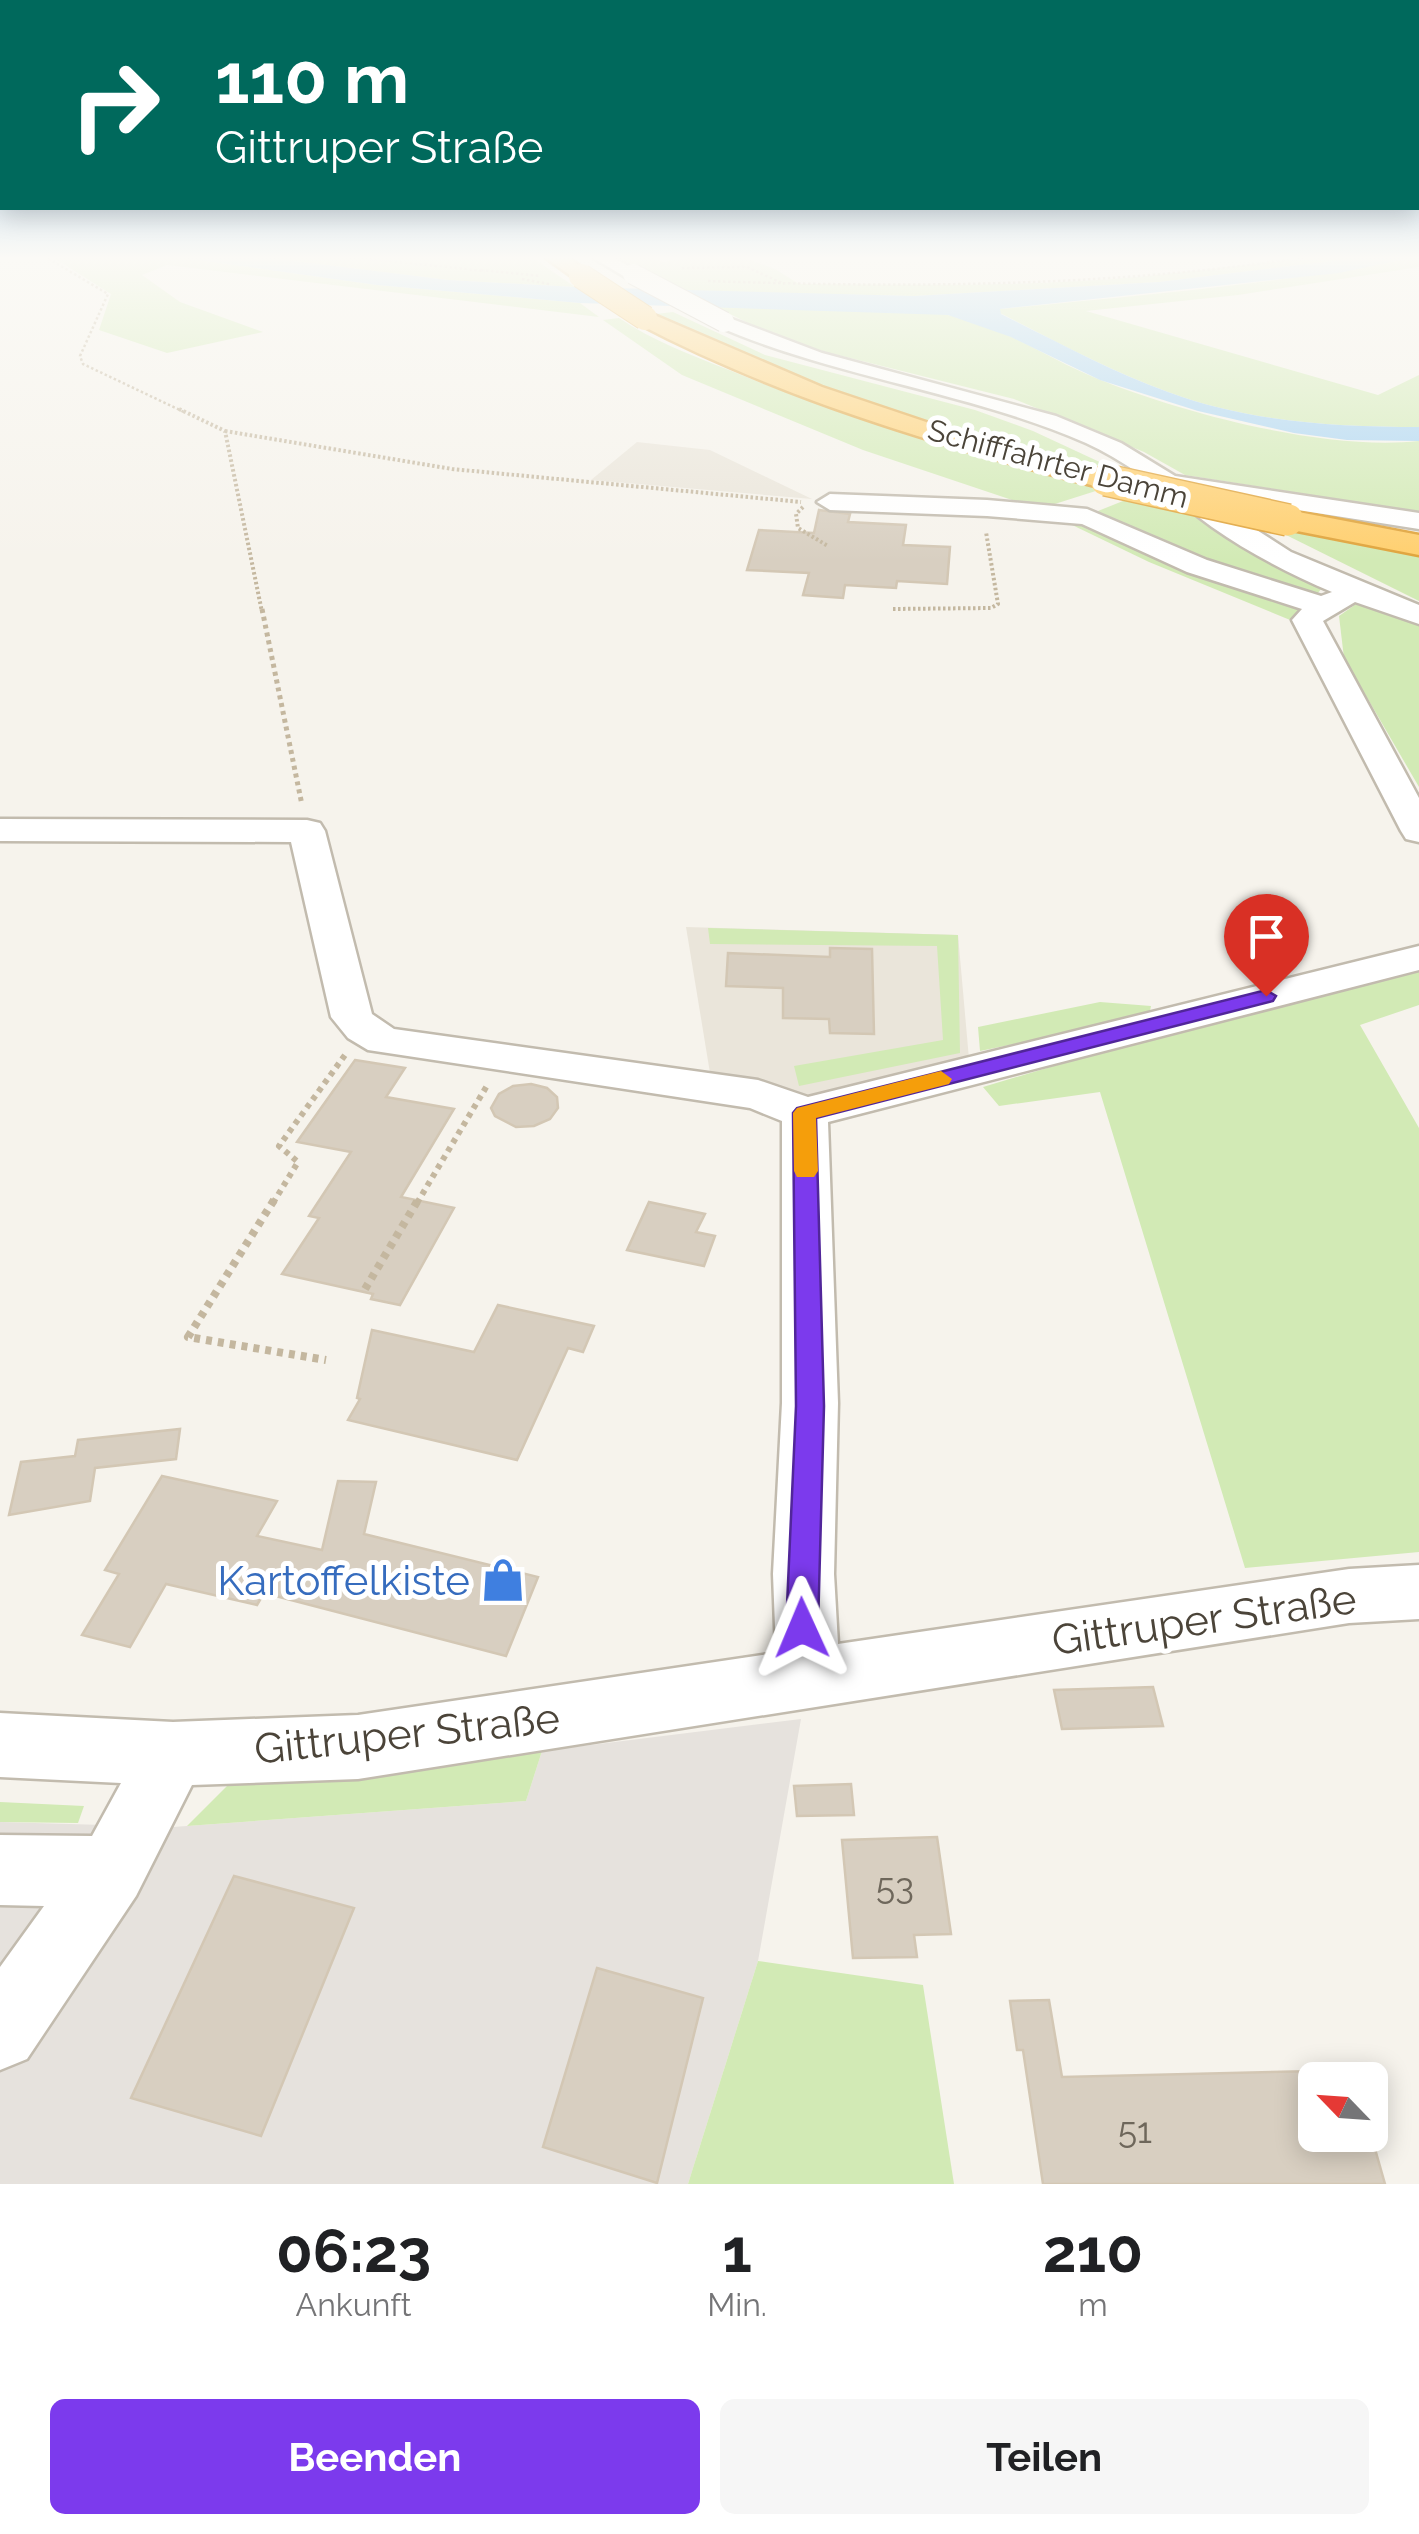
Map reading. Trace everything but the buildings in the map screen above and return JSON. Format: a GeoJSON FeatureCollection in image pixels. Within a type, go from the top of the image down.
{"type":"FeatureCollection","features":[{"type":"Feature","properties":{"kind":"highway","name":"Schifffahrter Damm"},"geometry":{"type":"LineString","coordinates":[[727,358],[841,403],[964,442],[1106,480],[1419,544]]}},
{"type":"Feature","properties":{"kind":"street"},"geometry":{"type":"LineString","coordinates":[[815,358],[1066,426],[1120,451],[1171,482],[1244,536],[1357,592],[1419,614]]}},
{"type":"Feature","properties":{"kind":"street"},"geometry":{"type":"LineString","coordinates":[[1171,482],[1419,521]]}},
{"type":"Feature","properties":{"kind":"street"},"geometry":{"type":"LineString","coordinates":[[821,503],[987,508],[1087,518],[1197,566],[1322,606]]}},
{"type":"Feature","properties":{"kind":"street"},"geometry":{"type":"LineString","coordinates":[[1357,592],[1322,606],[1306,620],[1419,831]]}},
{"type":"Feature","properties":{"kind":"street"},"geometry":{"type":"LineString","coordinates":[[0,830],[307,831],[352,1016],[363,1029],[384,1041],[758,1095],[805,1113],[1419,958]]}},
{"type":"Feature","properties":{"kind":"street"},"geometry":{"type":"LineString","coordinates":[[805,1113],[810,1406],[802,1628],[810,1676]]}},
{"type":"Feature","properties":{"kind":"street","name":"Gittruper Straße"},"geometry":{"type":"LineString","coordinates":[[0,1745],[173,1754],[358,1747],[1332,1598],[1419,1592]]}},
{"type":"Feature","properties":{"kind":"street"},"geometry":{"type":"LineString","coordinates":[[0,2032],[111,1870],[173,1754]]}},
{"type":"Feature","properties":{"kind":"street"},"geometry":{"type":"LineString","coordinates":[[0,1870],[111,1870]]}},
{"type":"Feature","properties":{"kind":"path"},"geometry":{"type":"LineString","coordinates":[[81,358],[83,364],[226,431],[452,469],[821,503]]}},
{"type":"Feature","properties":{"kind":"path"},"geometry":{"type":"LineString","coordinates":[[226,431],[307,831]]}},
{"type":"Feature","properties":{"kind":"path"},"geometry":{"type":"LineString","coordinates":[[893,608],[991,608],[998,604],[984,518],[987,508]]}},
{"type":"Feature","properties":{"kind":"path"},"geometry":{"type":"LineString","coordinates":[[326,1360],[188,1337],[298,1162],[279,1146],[363,1029]]}},
{"type":"Feature","properties":{"kind":"path"},"geometry":{"type":"LineString","coordinates":[[365,1289],[503,1057]]}},
{"type":"Feature","properties":{"kind":"shaded area"},"geometry":{"type":"Polygon","coordinates":[[[637,442],[710,450],[812,499],[591,480],[637,442]]]}},
{"type":"Feature","properties":{"kind":"shaded area"},"geometry":{"type":"Polygon","coordinates":[[[686,927],[958,935],[969,1059],[804,1096],[711,1079],[686,927]]]}},
{"type":"Feature","properties":{"kind":"shaded area"},"geometry":{"type":"Polygon","coordinates":[[[801,1719],[758,1961],[688,2184],[0,2184],[0,1822],[173,1827],[526,1801],[542,1751],[801,1719]]]}},
{"type":"Feature","properties":{"kind":"green space"},"geometry":{"type":"Polygon","coordinates":[[[657,358],[699,358],[821,405],[1102,489],[1039,509],[863,450],[682,375],[657,358]]]}},
{"type":"Feature","properties":{"kind":"green space"},"geometry":{"type":"Polygon","coordinates":[[[776,358],[975,410],[1033,431],[1119,471],[970,435],[744,359],[776,358]]]}},
{"type":"Feature","properties":{"kind":"green space"},"geometry":{"type":"Polygon","coordinates":[[[850,358],[1053,358],[1133,392],[1256,427],[1342,440],[1419,441],[1419,512],[1185,475],[1144,452],[1014,399],[850,358]]]}},
{"type":"Feature","properties":{"kind":"green space"},"geometry":{"type":"Polygon","coordinates":[[[1089,358],[1249,358],[1378,395],[1419,375],[1419,427],[1355,426],[1261,416],[1199,402],[1089,358]]]}},
{"type":"Feature","properties":{"kind":"green space"},"geometry":{"type":"Polygon","coordinates":[[[1138,495],[1191,507],[1325,584],[1295,622],[1149,562],[1068,523],[1138,495]]]}},
{"type":"Feature","properties":{"kind":"green space"},"geometry":{"type":"Polygon","coordinates":[[[1264,524],[1419,552],[1419,601],[1264,524]]]}},
{"type":"Feature","properties":{"kind":"green space"},"geometry":{"type":"Polygon","coordinates":[[[1359,602],[1419,622],[1419,787],[1344,658],[1339,616],[1359,602]]]}},
{"type":"Feature","properties":{"kind":"green space"},"geometry":{"type":"Polygon","coordinates":[[[708,928],[958,935],[960,1053],[799,1086],[794,1066],[943,1040],[937,946],[710,944],[708,928]]]}},
{"type":"Feature","properties":{"kind":"green space"},"geometry":{"type":"Polygon","coordinates":[[[1419,970],[1419,1005],[1360,1025],[1419,1128],[1419,1552],[1245,1568],[1100,1092],[999,1106],[983,1087],[1141,1040],[1419,970]]]}},
{"type":"Feature","properties":{"kind":"green space"},"geometry":{"type":"Polygon","coordinates":[[[1100,1002],[1151,1006],[1149,1016],[980,1051],[978,1027],[1100,1002]]]}},
{"type":"Feature","properties":{"kind":"green space"},"geometry":{"type":"Polygon","coordinates":[[[542,1751],[526,1801],[187,1826],[232,1781],[542,1751]]]}},
{"type":"Feature","properties":{"kind":"green space"},"geometry":{"type":"Polygon","coordinates":[[[0,1802],[84,1806],[78,1823],[0,1822],[0,1802]]]}},
{"type":"Feature","properties":{"kind":"green space"},"geometry":{"type":"Polygon","coordinates":[[[758,1961],[923,1985],[954,2184],[688,2184],[758,1961]]]}},
{"type":"Feature","properties":{"kind":"water"},"geometry":{"type":"Polygon","coordinates":[[[1054,358],[1090,358],[1146,384],[1229,410],[1292,421],[1419,427],[1419,441],[1347,440],[1294,433],[1198,411],[1100,380],[1054,358]]]}},
{"type":"Feature","properties":{"kind":"slow traffic"},"geometry":{"type":"LineString","coordinates":[[806,1171],[805,1113],[941,1079]]}},
{"type":"Feature","properties":{"kind":"place","name":"Kartoffelkiste"},"geometry":{"type":"Point","coordinates":[503,1580]}},
{"type":"Feature","properties":{"kind":"route"},"geometry":{"type":"LineString","coordinates":[[802,1628],[810,1406],[805,1113],[1266,996]]}}]}
